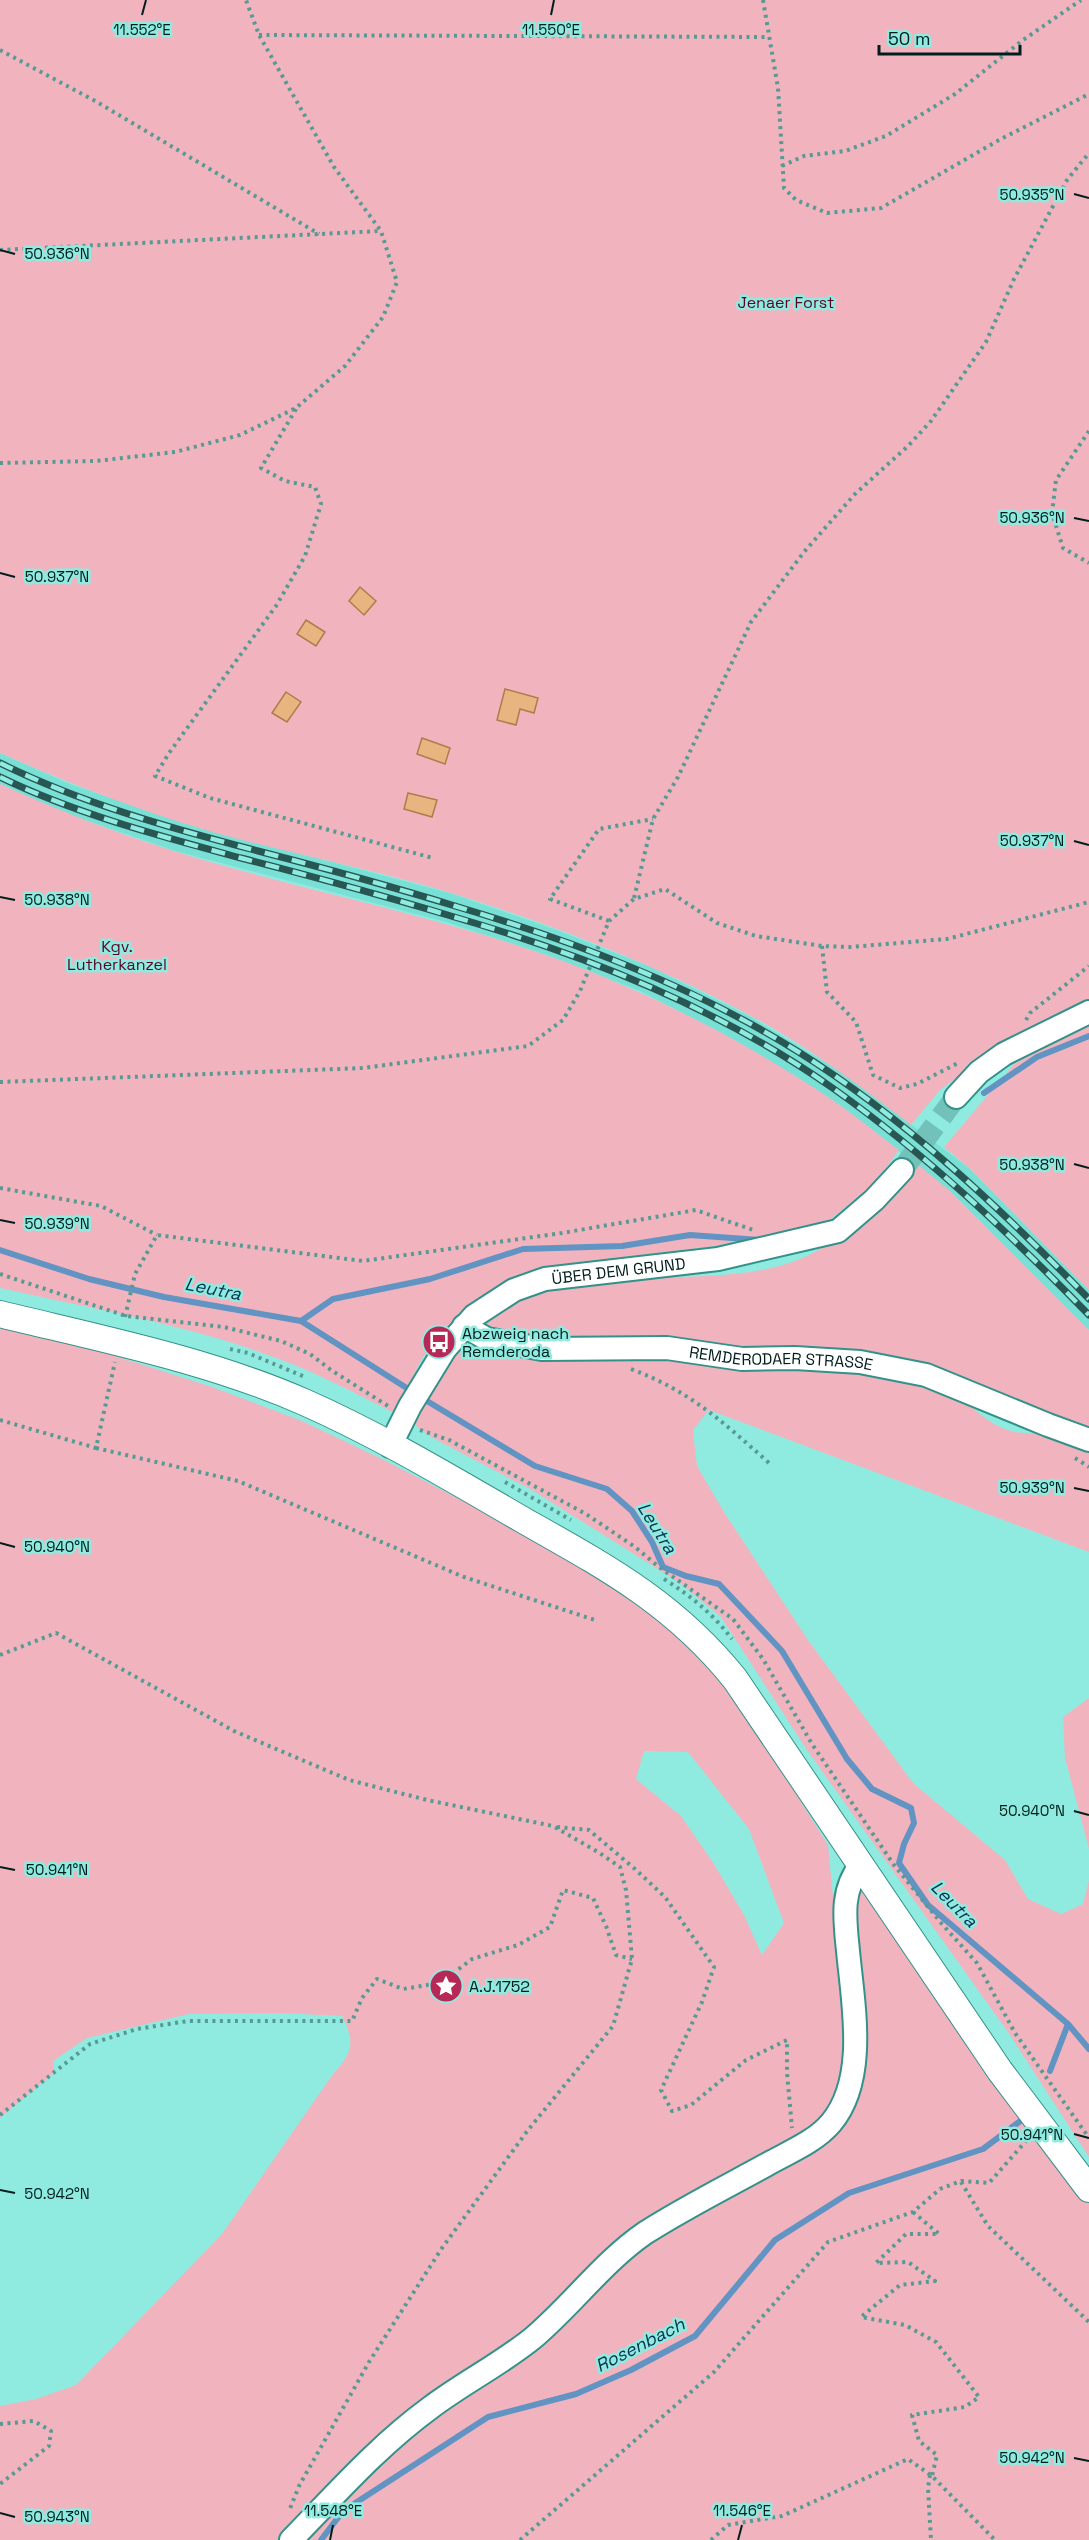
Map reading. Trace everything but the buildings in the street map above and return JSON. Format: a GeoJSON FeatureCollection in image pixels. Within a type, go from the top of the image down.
{"type":"FeatureCollection","features":[{"type":"Feature","properties":{"kind":"main road"},"geometry":{"type":"LineString","coordinates":[[0,1314],[120,1343],[250,1382],[304,1402],[401,1425],[677,1617],[710,1648],[735,1679],[1000,2071],[1089,2189]]}},
{"type":"Feature","properties":{"kind":"street"},"geometry":{"type":"LineString","coordinates":[[956,1097],[979,1072],[1004,1054],[1089,1012]]}},
{"type":"Feature","properties":{"kind":"street","name":"ÜBER DEM GRUND"},"geometry":{"type":"LineString","coordinates":[[401,1425],[434,1364],[464,1326],[514,1290],[545,1279],[718,1259],[838,1231],[874,1200],[902,1170]]}},
{"type":"Feature","properties":{"kind":"street","name":"REMDERODAER STRASSE"},"geometry":{"type":"LineString","coordinates":[[464,1326],[487,1339],[542,1349],[666,1348],[742,1359],[827,1359],[906,1369],[1089,1440]]}},
{"type":"Feature","properties":{"kind":"street"},"geometry":{"type":"LineString","coordinates":[[289,2529],[429,2408],[525,2345],[553,2322],[619,2254],[645,2234],[795,2149],[832,2122],[841,2107],[853,2077],[855,2062],[852,1991],[844,1912],[848,1885],[861,1864]]}},
{"type":"Feature","properties":{"kind":"path"},"geometry":{"type":"LineString","coordinates":[[0,463],[96,461],[176,452],[240,435],[296,408],[345,366],[383,317],[397,282],[381,231],[334,167],[259,35],[246,0]]}},
{"type":"Feature","properties":{"kind":"path"},"geometry":{"type":"LineString","coordinates":[[763,0],[778,88],[784,188],[796,200],[827,213],[881,208],[999,140],[1089,94]]}},
{"type":"Feature","properties":{"kind":"path"},"geometry":{"type":"LineString","coordinates":[[782,166],[804,156],[845,152],[886,136],[955,94],[1023,40],[1082,0]]}},
{"type":"Feature","properties":{"kind":"path"},"geometry":{"type":"LineString","coordinates":[[259,35],[768,37]]}},
{"type":"Feature","properties":{"kind":"path"},"geometry":{"type":"LineString","coordinates":[[0,50],[97,102],[320,234]]}},
{"type":"Feature","properties":{"kind":"path"},"geometry":{"type":"LineString","coordinates":[[634,899],[653,819],[678,777],[751,622],[804,552],[848,502],[931,421],[986,342],[1014,279],[1067,180],[1089,153]]}},
{"type":"Feature","properties":{"kind":"path"},"geometry":{"type":"LineString","coordinates":[[0,250],[381,231]]}},
{"type":"Feature","properties":{"kind":"path"},"geometry":{"type":"LineString","coordinates":[[296,408],[261,468],[285,481],[315,487],[321,504],[305,556],[276,606],[169,753],[155,776],[210,798],[433,858]]}},
{"type":"Feature","properties":{"kind":"path"},"geometry":{"type":"LineString","coordinates":[[1089,431],[1056,480],[1052,513],[1064,548],[1089,563]]}},
{"type":"Feature","properties":{"kind":"path"},"geometry":{"type":"LineString","coordinates":[[609,921],[550,899],[599,829],[653,819]]}},
{"type":"Feature","properties":{"kind":"path"},"geometry":{"type":"LineString","coordinates":[[0,1082],[363,1068],[528,1046],[563,1020],[580,991],[609,921],[634,899],[665,890],[717,923],[756,936],[822,946],[850,947],[947,939],[1089,902]]}},
{"type":"Feature","properties":{"kind":"path"},"geometry":{"type":"LineString","coordinates":[[822,946],[828,992],[856,1022],[873,1076],[900,1088],[917,1084],[966,1059],[979,1072]]}},
{"type":"Feature","properties":{"kind":"path"},"geometry":{"type":"LineString","coordinates":[[1025,1021],[1030,1013],[1089,966]]}},
{"type":"Feature","properties":{"kind":"path"},"geometry":{"type":"LineString","coordinates":[[0,1188],[101,1206],[157,1234],[363,1261],[562,1233],[696,1210],[758,1232]]}},
{"type":"Feature","properties":{"kind":"path"},"geometry":{"type":"LineString","coordinates":[[127,1310],[135,1274],[157,1234]]}},
{"type":"Feature","properties":{"kind":"path"},"geometry":{"type":"LineString","coordinates":[[0,1274],[126,1316],[224,1327],[281,1341],[310,1354],[331,1370],[392,1408],[401,1425],[449,1440],[586,1514],[734,1619],[763,1659],[812,1744],[894,1865],[977,1963],[1015,2033],[1089,2138]]}},
{"type":"Feature","properties":{"kind":"path"},"geometry":{"type":"LineString","coordinates":[[96,1448],[120,1343]]}},
{"type":"Feature","properties":{"kind":"path"},"geometry":{"type":"LineString","coordinates":[[629,1369],[660,1380],[709,1410],[769,1463]]}},
{"type":"Feature","properties":{"kind":"path"},"geometry":{"type":"LineString","coordinates":[[0,1420],[96,1448],[238,1481],[464,1577],[598,1621]]}},
{"type":"Feature","properties":{"kind":"path"},"geometry":{"type":"LineString","coordinates":[[0,1655],[56,1633],[234,1731],[349,1780],[427,1800],[553,1826],[588,1830],[665,1897],[714,1966],[702,2002],[661,2090],[672,2111],[691,2105],[746,2060],[787,2040],[787,2073],[795,2149]]}},
{"type":"Feature","properties":{"kind":"path"},"geometry":{"type":"LineString","coordinates":[[289,2529],[299,2486],[369,2362],[442,2248],[528,2130],[614,2026],[632,1959],[626,1890],[620,1867],[553,1826]]}},
{"type":"Feature","properties":{"kind":"path"},"geometry":{"type":"LineString","coordinates":[[0,2115],[90,2044],[137,2029],[188,2021],[352,2022],[362,1998],[377,1979],[402,1989],[440,1983],[472,1959],[518,1945],[550,1927],[563,1890],[592,1899],[606,1926],[616,1955],[632,1959]]}},
{"type":"Feature","properties":{"kind":"path"},"geometry":{"type":"LineString","coordinates":[[520,2540],[714,2373],[828,2242],[913,2212],[940,2189],[961,2181],[989,2183],[1042,2126]]}},
{"type":"Feature","properties":{"kind":"path"},"geometry":{"type":"LineString","coordinates":[[961,2181],[988,2226],[1089,2322]]}},
{"type":"Feature","properties":{"kind":"path"},"geometry":{"type":"LineString","coordinates":[[913,2212],[939,2235],[906,2234],[876,2263],[908,2262],[935,2281],[900,2285],[861,2317],[905,2325],[936,2342],[979,2397],[965,2408],[912,2415],[919,2440],[937,2455],[928,2488],[931,2540]]}},
{"type":"Feature","properties":{"kind":"path"},"geometry":{"type":"LineString","coordinates":[[0,2424],[34,2421],[51,2431],[49,2446],[0,2484]]}},
{"type":"Feature","properties":{"kind":"path"},"geometry":{"type":"LineString","coordinates":[[711,2540],[728,2525],[782,2516],[908,2459],[931,2476],[995,2540]]}},
{"type":"Feature","properties":{"kind":"shaded area"},"geometry":{"type":"Polygon","coordinates":[[[0,753],[70,784],[188,824],[450,893],[557,930],[651,967],[751,1017],[844,1074],[969,1168],[1089,1290],[1089,1330],[950,1191],[828,1097],[738,1042],[640,991],[544,954],[442,921],[175,851],[59,811],[0,784],[0,753]]]}},
{"type":"Feature","properties":{"kind":"green space","name":"Jenaer Forst"},"geometry":{"type":"Polygon","coordinates":[[[0,0],[1089,0],[1089,1000],[997,1048],[940,1090],[911,1125],[833,1068],[772,1028],[715,997],[604,947],[451,893],[186,824],[92,791],[0,753],[0,0]]]}},
{"type":"Feature","properties":{"kind":"green space","name":"Kgv. Lutherkanzel"},"geometry":{"type":"Polygon","coordinates":[[[0,784],[86,820],[174,851],[497,939],[618,983],[690,1016],[794,1075],[837,1103],[899,1150],[875,1183],[831,1219],[794,1230],[715,1246],[573,1263],[513,1277],[457,1319],[423,1357],[394,1413],[309,1371],[245,1347],[176,1327],[0,1288],[0,784]]]}},
{"type":"Feature","properties":{"kind":"green space"},"geometry":{"type":"Polygon","coordinates":[[[1089,1022],[1089,1290],[969,1168],[944,1147],[1014,1064],[1089,1022]]]}},
{"type":"Feature","properties":{"kind":"green space"},"geometry":{"type":"Polygon","coordinates":[[[915,1162],[950,1191],[1089,1330],[1089,1436],[944,1378],[507,1341],[482,1325],[484,1319],[540,1288],[608,1279],[751,1272],[783,1265],[813,1253],[841,1234],[867,1212],[915,1162]]]}},
{"type":"Feature","properties":{"kind":"green space"},"geometry":{"type":"Polygon","coordinates":[[[0,1326],[87,1347],[212,1387],[302,1421],[384,1460],[531,1536],[641,1605],[686,1642],[728,1686],[828,1845],[836,1929],[854,1925],[856,1887],[861,1886],[1089,2200],[1089,2540],[0,2540],[0,2406],[36,2399],[76,2385],[222,2234],[348,2054],[349,2033],[342,2016],[280,2013],[189,2014],[87,2038],[53,2061],[54,2073],[0,2118],[0,1326]],[[644,1751],[636,1779],[681,1816],[714,1864],[744,1915],[762,1955],[784,1923],[749,1829],[688,1752],[644,1751]]]}},
{"type":"Feature","properties":{"kind":"green space"},"geometry":{"type":"Polygon","coordinates":[[[476,1341],[795,1361],[956,1391],[989,1421],[1009,1430],[1031,1433],[1047,1430],[1089,1443],[1089,1552],[709,1410],[693,1430],[697,1466],[724,1512],[808,1640],[913,1783],[1005,1860],[1028,1899],[1061,1914],[1083,1904],[1089,1880],[1089,2157],[1010,2035],[807,1750],[721,1617],[680,1583],[532,1490],[431,1437],[415,1425],[431,1385],[442,1365],[454,1350],[476,1341]]]}},
{"type":"Feature","properties":{"kind":"green space"},"geometry":{"type":"Polygon","coordinates":[[[1089,1698],[1089,1849],[1065,1758],[1063,1717],[1089,1698]]]}},
{"type":"Feature","properties":{"kind":"waterway"},"geometry":{"type":"LineString","coordinates":[[984,1093],[1037,1057],[1089,1036]]}},
{"type":"Feature","properties":{"kind":"waterway"},"geometry":{"type":"LineString","coordinates":[[301,1321],[333,1299],[430,1279],[523,1249],[622,1246],[690,1235],[760,1240]]}},
{"type":"Feature","properties":{"kind":"waterway","name":"Leutra"},"geometry":{"type":"LineString","coordinates":[[0,1250],[89,1279],[164,1297],[301,1321],[413,1392]]}},
{"type":"Feature","properties":{"kind":"waterway","name":"Leutra"},"geometry":{"type":"LineString","coordinates":[[422,1398],[535,1466],[607,1489],[632,1511],[652,1542],[663,1567],[686,1576],[719,1584],[782,1651],[847,1759],[872,1789],[911,1808],[914,1823],[904,1844],[899,1863],[928,1905],[1068,2024],[1089,2049]]}},
{"type":"Feature","properties":{"kind":"waterway","name":"Rosenbach"},"geometry":{"type":"LineString","coordinates":[[1050,2071],[1068,2024]]}},
{"type":"Feature","properties":{"kind":"waterway","name":"Rosenbach"},"geometry":{"type":"LineString","coordinates":[[321,2540],[343,2511],[488,2417],[576,2394],[631,2370],[695,2336],[775,2240],[849,2193],[983,2149],[1019,2122]]}},
{"type":"Feature","properties":{"kind":"tunnel"},"geometry":{"type":"LineString","coordinates":[[902,1170],[956,1097]]}},
{"type":"Feature","properties":{"kind":"railway"},"geometry":{"type":"LineString","coordinates":[[0,763],[62,790],[126,813],[406,891],[543,934],[630,967],[715,1005],[757,1027],[837,1077],[914,1135],[986,1198],[1089,1299]]}},
{"type":"Feature","properties":{"kind":"railway"},"geometry":{"type":"LineString","coordinates":[[0,777],[58,802],[119,823],[501,931],[601,967],[698,1009],[790,1060],[868,1114],[966,1196],[1089,1315]]}},
{"type":"Feature","properties":{"kind":"place","name":"Abzweig nach Remderoda"},"geometry":{"type":"Point","coordinates":[439,1342]}},
{"type":"Feature","properties":{"kind":"place","name":"A.J.1752"},"geometry":{"type":"Point","coordinates":[446,1986]}}]}
